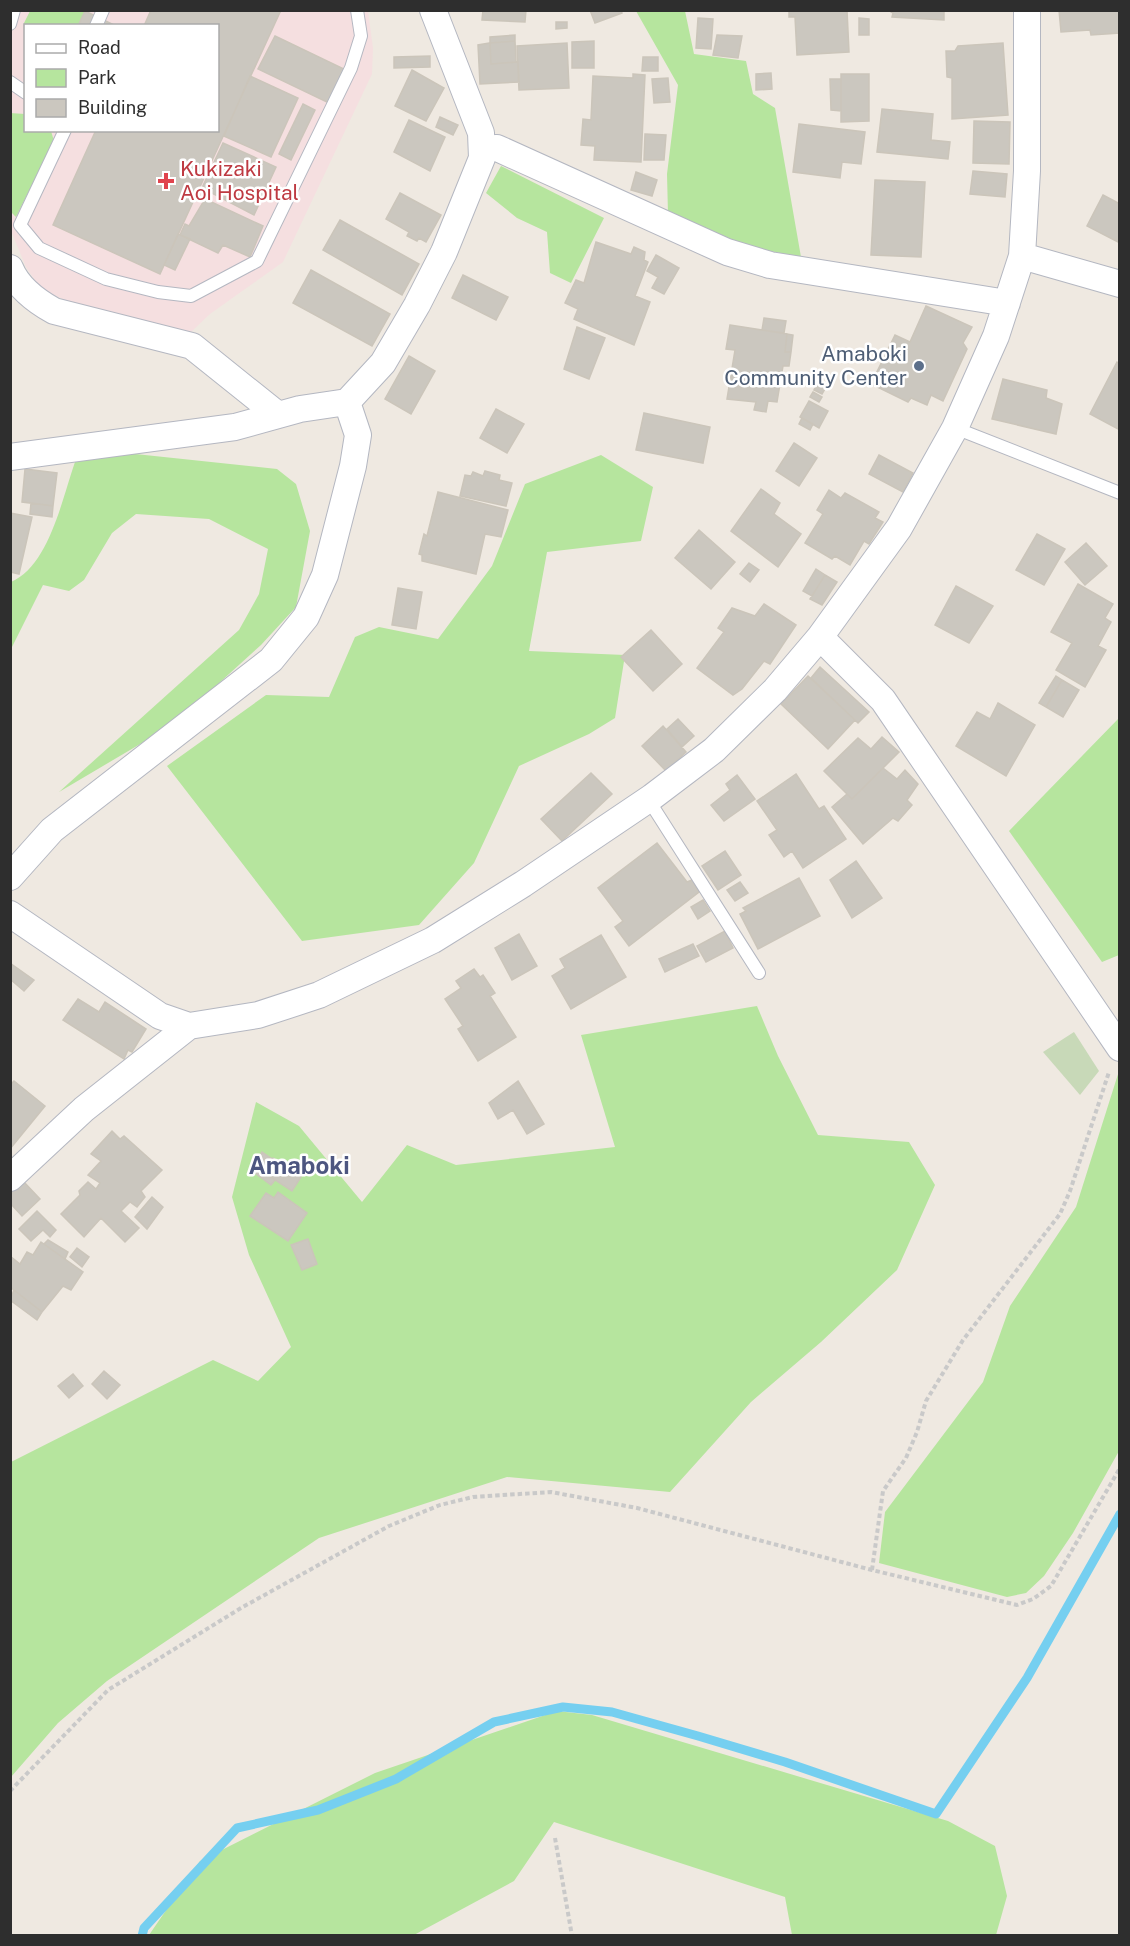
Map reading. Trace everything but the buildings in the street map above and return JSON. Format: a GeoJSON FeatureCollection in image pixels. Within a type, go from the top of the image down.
{"type":"FeatureCollection","features":[{"type":"Feature","properties":{"kind":"street"},"geometry":{"type":"LineString","coordinates":[[10,457],[235,427],[278,415],[347,402],[383,363],[417,305],[444,252],[475,180],[483,149],[480,133],[433,10]]}},
{"type":"Feature","properties":{"kind":"street"},"geometry":{"type":"LineString","coordinates":[[10,914],[160,1016],[189,1026],[258,1015],[319,995],[433,940],[523,884],[648,799],[714,750],[775,690],[820,637],[899,528],[955,428],[1008,303],[1022,256],[1027,171],[1027,10]]}},
{"type":"Feature","properties":{"kind":"street"},"geometry":{"type":"LineString","coordinates":[[483,149],[497,148],[727,252],[770,265],[1008,303]]}},
{"type":"Feature","properties":{"kind":"street"},"geometry":{"type":"LineString","coordinates":[[1022,256],[1119,284]]}},
{"type":"Feature","properties":{"kind":"street"},"geometry":{"type":"LineString","coordinates":[[10,268],[14,278],[35,301],[54,311],[192,346],[278,415]]}},
{"type":"Feature","properties":{"kind":"street"},"geometry":{"type":"LineString","coordinates":[[10,877],[52,830],[271,660],[306,617],[326,575],[353,466],[358,435],[347,402]]}},
{"type":"Feature","properties":{"kind":"street"},"geometry":{"type":"LineString","coordinates":[[820,637],[883,700],[1116,1057]]}},
{"type":"Feature","properties":{"kind":"street"},"geometry":{"type":"LineString","coordinates":[[10,1178],[84,1109],[189,1026]]}},
{"type":"Feature","properties":{"kind":"lane"},"geometry":{"type":"LineString","coordinates":[[10,24],[14,10]]}},
{"type":"Feature","properties":{"kind":"lane"},"geometry":{"type":"LineString","coordinates":[[97,24],[103,10]]}},
{"type":"Feature","properties":{"kind":"lane"},"geometry":{"type":"LineString","coordinates":[[64,132],[20,225],[39,248],[106,279],[158,292],[191,296],[256,261],[351,68],[361,36],[357,10]]}},
{"type":"Feature","properties":{"kind":"lane"},"geometry":{"type":"LineString","coordinates":[[10,82],[24,92]]}},
{"type":"Feature","properties":{"kind":"lane"},"geometry":{"type":"LineString","coordinates":[[955,428],[1119,493]]}},
{"type":"Feature","properties":{"kind":"lane"},"geometry":{"type":"LineString","coordinates":[[648,799],[759,973]]}},
{"type":"Feature","properties":{"kind":"path"},"geometry":{"type":"LineString","coordinates":[[872,1570],[883,1491],[906,1458],[926,1401],[963,1340],[1060,1214],[1116,1057]]}},
{"type":"Feature","properties":{"kind":"path"},"geometry":{"type":"LineString","coordinates":[[10,1791],[108,1690],[241,1608],[389,1526],[440,1505],[462,1499],[510,1492],[551,1492],[586,1497],[637,1508],[1000,1603],[1017,1605],[1033,1599],[1051,1586],[1119,1468]]}},
{"type":"Feature","properties":{"kind":"path"},"geometry":{"type":"LineString","coordinates":[[555,1838],[572,1935]]}},
{"type":"Feature","properties":{"kind":"shaded area","name":"Kukizaki Aoi Hospital"},"geometry":{"type":"Polygon","coordinates":[[[10,11],[368,11],[373,48],[372,74],[283,262],[210,314],[191,332],[71,303],[38,285],[26,267],[11,231],[10,11]]]}},
{"type":"Feature","properties":{"kind":"green space"},"geometry":{"type":"Polygon","coordinates":[[[30,11],[85,11],[79,24],[24,23],[30,11]]]}},
{"type":"Feature","properties":{"kind":"green space"},"geometry":{"type":"Polygon","coordinates":[[[636,11],[685,11],[694,54],[746,61],[753,94],[775,108],[801,257],[729,243],[668,214],[667,174],[678,85],[636,11]]]}},
{"type":"Feature","properties":{"kind":"green space"},"geometry":{"type":"Polygon","coordinates":[[[10,113],[24,114],[24,132],[51,132],[54,141],[16,217],[11,212],[10,113]]]}},
{"type":"Feature","properties":{"kind":"green space"},"geometry":{"type":"Polygon","coordinates":[[[501,166],[604,218],[571,283],[550,273],[547,232],[517,218],[486,193],[501,166]]]}},
{"type":"Feature","properties":{"kind":"green space"},"geometry":{"type":"Polygon","coordinates":[[[126,453],[277,469],[296,484],[310,531],[296,607],[261,645],[174,724],[59,792],[239,630],[259,594],[268,549],[209,519],[136,514],[112,533],[84,580],[69,591],[43,585],[11,649],[11,582],[24,574],[45,547],[75,462],[126,453]]]}},
{"type":"Feature","properties":{"kind":"green space"},"geometry":{"type":"Polygon","coordinates":[[[601,455],[653,487],[641,541],[547,552],[529,651],[625,655],[615,718],[589,734],[519,766],[474,863],[419,925],[302,941],[167,766],[266,695],[329,697],[355,637],[379,627],[438,639],[492,566],[525,484],[601,455]]]}},
{"type":"Feature","properties":{"kind":"green space"},"geometry":{"type":"Polygon","coordinates":[[[1119,718],[1119,955],[1102,962],[1009,831],[1119,718]]]}},
{"type":"Feature","properties":{"kind":"green space"},"geometry":{"type":"Polygon","coordinates":[[[757,1006],[778,1056],[818,1135],[909,1142],[935,1185],[897,1270],[821,1342],[751,1402],[670,1492],[507,1477],[319,1538],[107,1681],[58,1723],[11,1777],[11,1462],[213,1360],[258,1381],[291,1347],[249,1255],[232,1197],[256,1102],[299,1126],[362,1202],[407,1145],[456,1165],[615,1147],[581,1035],[757,1006]]]}},
{"type":"Feature","properties":{"kind":"green space"},"geometry":{"type":"Polygon","coordinates":[[[1074,1032],[1099,1071],[1080,1095],[1043,1052],[1074,1032]]]}},
{"type":"Feature","properties":{"kind":"green space"},"geometry":{"type":"Polygon","coordinates":[[[1119,1071],[1119,1451],[1073,1533],[1044,1576],[1026,1593],[1007,1597],[879,1563],[885,1512],[983,1382],[1010,1306],[1076,1207],[1119,1071]]]}},
{"type":"Feature","properties":{"kind":"green space"},"geometry":{"type":"Polygon","coordinates":[[[557,1711],[592,1715],[948,1821],[995,1846],[1007,1896],[996,1935],[792,1935],[785,1897],[554,1822],[514,1881],[414,1935],[149,1935],[200,1861],[375,1773],[557,1711]]]}},
{"type":"Feature","properties":{"kind":"waterway"},"geometry":{"type":"LineString","coordinates":[[142,1936],[144,1928],[237,1828],[318,1810],[396,1779],[494,1722],[563,1707],[612,1712],[698,1736],[785,1762],[936,1814],[1027,1678],[1120,1514]]}},
{"type":"Feature","properties":{"kind":"place","name":"Kukizaki Aoi Hospital"},"geometry":{"type":"Point","coordinates":[166,181]}},
{"type":"Feature","properties":{"kind":"place","name":"Amaboki Community Center"},"geometry":{"type":"Point","coordinates":[919,366]}},
{"type":"Feature","properties":{"kind":"district","name":"Amaboki"},"geometry":{"type":"Point","coordinates":[299,1166]}}]}
